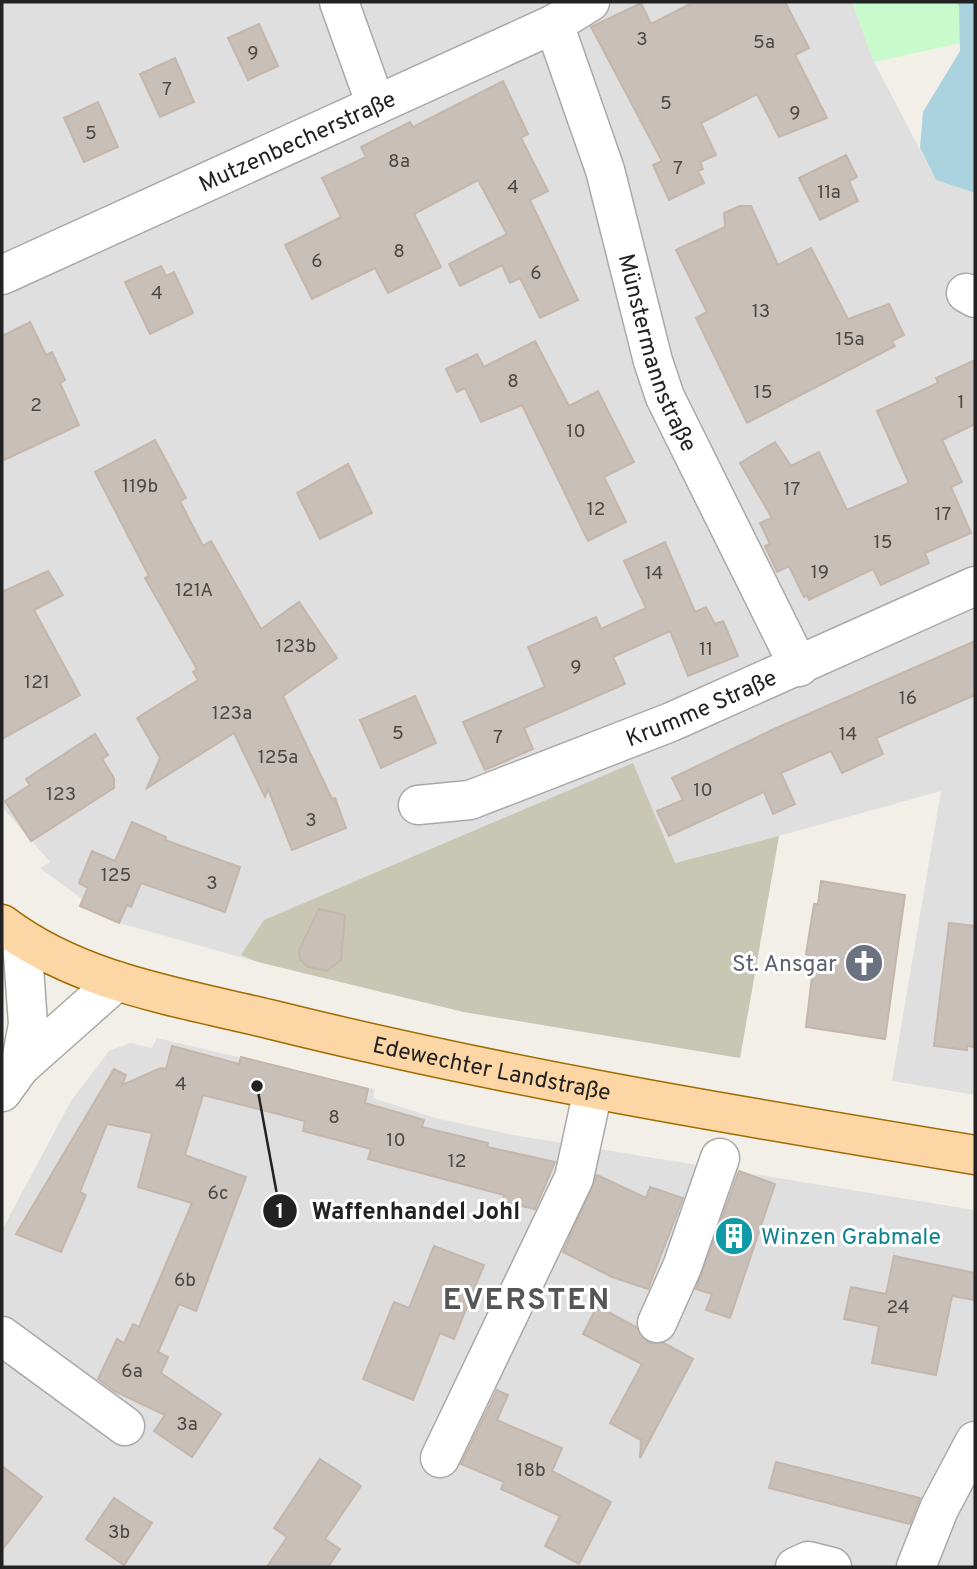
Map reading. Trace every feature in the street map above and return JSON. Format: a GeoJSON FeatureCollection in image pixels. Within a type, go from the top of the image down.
{"type":"FeatureCollection","features":[{"type":"Feature","properties":{"kind":"main road","name":"Edewechter Landstraße"},"geometry":{"type":"LineString","coordinates":[[9,941],[117,981],[374,1045],[593,1090],[975,1155]]}},
{"type":"Feature","properties":{"kind":"street"},"geometry":{"type":"LineString","coordinates":[[339,2],[376,106]]}},
{"type":"Feature","properties":{"kind":"street","name":"Mutzenbecherstraße"},"geometry":{"type":"LineString","coordinates":[[2,275],[554,24],[590,2]]}},
{"type":"Feature","properties":{"kind":"street","name":"Münstermannstraße"},"geometry":{"type":"LineString","coordinates":[[554,24],[605,170],[653,361],[665,397],[799,667]]}},
{"type":"Feature","properties":{"kind":"street","name":"Krumme Straße"},"geometry":{"type":"LineString","coordinates":[[418,806],[470,800],[671,722],[975,586]]}},
{"type":"Feature","properties":{"kind":"street"},"geometry":{"type":"LineString","coordinates":[[9,941],[28,1024],[11,1080]]}},
{"type":"Feature","properties":{"kind":"street"},"geometry":{"type":"LineString","coordinates":[[11,1080],[117,981]]}},
{"type":"Feature","properties":{"kind":"street"},"geometry":{"type":"LineString","coordinates":[[440,1458],[574,1178],[593,1090]]}},
{"type":"Feature","properties":{"kind":"street"},"geometry":{"type":"LineString","coordinates":[[657,1323],[682,1267],[720,1158]]}},
{"type":"Feature","properties":{"kind":"street"},"geometry":{"type":"LineString","coordinates":[[2,1336],[125,1426]]}},
{"type":"Feature","properties":{"kind":"street"},"geometry":{"type":"LineString","coordinates":[[916,1567],[939,1508],[975,1441]]}},
{"type":"Feature","properties":{"kind":"street"},"geometry":{"type":"LineString","coordinates":[[795,1567],[808,1561],[832,1567]]}},
{"type":"Feature","properties":{"kind":"shaded area"},"geometry":{"type":"Polygon","coordinates":[[[2,2],[852,2],[874,62],[936,180],[975,193],[975,1095],[892,1081],[941,791],[779,836],[740,1058],[464,1012],[258,962],[119,923],[80,906],[82,899],[40,868],[50,862],[2,807],[2,2]]]}},
{"type":"Feature","properties":{"kind":"shaded area"},"geometry":{"type":"Polygon","coordinates":[[[633,763],[675,863],[779,836],[740,1058],[464,1012],[258,962],[241,955],[264,920],[633,763]]]}},
{"type":"Feature","properties":{"kind":"shaded area"},"geometry":{"type":"Polygon","coordinates":[[[157,1038],[375,1089],[373,1098],[435,1118],[513,1135],[975,1210],[975,1567],[2,1567],[2,1230],[71,1101],[109,1051],[130,1043],[152,1048],[157,1038]]]}},
{"type":"Feature","properties":{"kind":"green space"},"geometry":{"type":"Polygon","coordinates":[[[852,2],[953,2],[959,5],[961,43],[874,62],[852,2]]]}},
{"type":"Feature","properties":{"kind":"water"},"geometry":{"type":"Polygon","coordinates":[[[954,2],[975,2],[975,193],[936,180],[920,148],[923,112],[960,51],[959,5],[954,2]]]}},
{"type":"Feature","properties":{"kind":"building"},"geometry":{"type":"Polygon","coordinates":[[[694,2],[785,2],[809,48],[795,55],[827,118],[779,137],[757,94],[701,123],[716,155],[700,162],[703,169],[698,171],[704,183],[669,200],[653,165],[662,161],[591,27],[641,3],[651,24],[694,2]]]}},
{"type":"Feature","properties":{"kind":"building"},"geometry":{"type":"Polygon","coordinates":[[[259,24],[278,66],[248,80],[228,38],[259,24]]]}},
{"type":"Feature","properties":{"kind":"building"},"geometry":{"type":"Polygon","coordinates":[[[175,58],[194,102],[160,117],[140,74],[175,58]]]}},
{"type":"Feature","properties":{"kind":"building"},"geometry":{"type":"Polygon","coordinates":[[[503,81],[528,134],[521,138],[548,191],[530,200],[578,300],[540,318],[520,278],[510,283],[502,265],[460,286],[449,264],[507,234],[478,180],[414,214],[441,267],[388,293],[375,268],[312,299],[285,245],[341,217],[322,178],[366,157],[361,147],[410,122],[413,127],[503,81]]]}},
{"type":"Feature","properties":{"kind":"building"},"geometry":{"type":"Polygon","coordinates":[[[98,102],[118,147],[84,162],[64,118],[98,102]]]}},
{"type":"Feature","properties":{"kind":"building"},"geometry":{"type":"Polygon","coordinates":[[[846,155],[857,177],[849,181],[858,201],[820,220],[799,178],[846,155]]]}},
{"type":"Feature","properties":{"kind":"building"},"geometry":{"type":"Polygon","coordinates":[[[740,206],[751,206],[778,265],[811,248],[848,319],[889,304],[904,335],[892,341],[895,346],[747,423],[696,318],[707,312],[676,250],[725,227],[724,213],[740,206]]]}},
{"type":"Feature","properties":{"kind":"building"},"geometry":{"type":"Polygon","coordinates":[[[161,266],[166,276],[174,272],[193,313],[150,334],[125,282],[161,266]]]}},
{"type":"Feature","properties":{"kind":"building"},"geometry":{"type":"Polygon","coordinates":[[[30,322],[46,355],[52,352],[65,380],[60,383],[79,425],[2,461],[2,336],[30,322]]]}},
{"type":"Feature","properties":{"kind":"building"},"geometry":{"type":"Polygon","coordinates":[[[535,341],[569,406],[598,391],[634,462],[604,477],[626,522],[588,541],[522,405],[481,422],[465,388],[457,392],[446,369],[477,354],[484,367],[535,341]]]}},
{"type":"Feature","properties":{"kind":"building"},"geometry":{"type":"Polygon","coordinates":[[[975,360],[975,424],[942,440],[962,482],[951,487],[971,533],[925,553],[929,563],[881,585],[873,569],[809,600],[807,595],[804,597],[789,566],[777,572],[765,546],[770,544],[760,523],[772,518],[740,463],[775,442],[791,466],[819,452],[847,510],[909,483],[877,411],[938,383],[936,378],[975,360]]]}},
{"type":"Feature","properties":{"kind":"building"},"geometry":{"type":"Polygon","coordinates":[[[155,440],[186,498],[180,501],[203,546],[211,541],[261,629],[299,602],[337,658],[283,696],[332,799],[335,798],[346,828],[292,850],[268,789],[265,797],[234,733],[147,788],[160,758],[137,718],[198,680],[193,672],[197,669],[145,578],[149,576],[95,472],[155,440]]]}},
{"type":"Feature","properties":{"kind":"building"},"geometry":{"type":"Polygon","coordinates":[[[348,464],[372,513],[320,539],[297,493],[348,464]]]}},
{"type":"Feature","properties":{"kind":"building"},"geometry":{"type":"Polygon","coordinates":[[[665,542],[695,612],[706,607],[715,624],[723,621],[738,656],[688,676],[670,631],[613,657],[625,684],[524,728],[533,749],[485,770],[463,722],[545,687],[528,647],[596,617],[601,629],[646,608],[624,561],[665,542]]]}},
{"type":"Feature","properties":{"kind":"building"},"geometry":{"type":"Polygon","coordinates":[[[48,571],[63,595],[34,610],[80,695],[2,739],[2,592],[48,571]]]}},
{"type":"Feature","properties":{"kind":"building"},"geometry":{"type":"Polygon","coordinates":[[[975,641],[975,695],[876,738],[883,754],[842,773],[831,751],[781,773],[795,804],[773,814],[764,792],[669,836],[657,811],[683,800],[672,778],[772,730],[975,641]]]}},
{"type":"Feature","properties":{"kind":"building"},"geometry":{"type":"Polygon","coordinates":[[[415,696],[436,743],[381,768],[360,720],[415,696]]]}},
{"type":"Feature","properties":{"kind":"building"},"geometry":{"type":"Polygon","coordinates":[[[95,734],[108,755],[102,759],[114,778],[114,788],[31,841],[5,801],[30,785],[26,779],[95,734]]]}},
{"type":"Feature","properties":{"kind":"building"},"geometry":{"type":"Polygon","coordinates":[[[132,822],[166,837],[165,840],[240,867],[225,912],[141,883],[131,907],[127,905],[119,923],[80,906],[88,888],[79,883],[92,851],[115,861],[132,822]]]}},
{"type":"Feature","properties":{"kind":"building","name":"St. Ansgar"},"geometry":{"type":"Polygon","coordinates":[[[821,881],[905,895],[885,1039],[806,1027],[814,960],[806,954],[814,904],[818,904],[821,881]]]}},
{"type":"Feature","properties":{"kind":"building"},"geometry":{"type":"Polygon","coordinates":[[[319,909],[345,915],[341,960],[327,971],[308,967],[300,959],[299,950],[319,909]]]}},
{"type":"Feature","properties":{"kind":"building"},"geometry":{"type":"Polygon","coordinates":[[[949,923],[975,926],[975,1047],[967,1046],[967,1050],[934,1046],[949,923]]]}},
{"type":"Feature","properties":{"kind":"building"},"geometry":{"type":"Polygon","coordinates":[[[172,1046],[239,1064],[241,1057],[368,1089],[365,1103],[424,1120],[422,1127],[488,1143],[487,1147],[555,1162],[535,1209],[503,1202],[504,1195],[368,1159],[371,1149],[303,1131],[305,1121],[203,1095],[185,1155],[246,1177],[196,1311],[179,1304],[158,1352],[168,1357],[161,1373],[221,1414],[192,1457],[154,1431],[165,1415],[114,1391],[98,1379],[117,1339],[124,1343],[133,1324],[139,1327],[192,1203],[138,1187],[152,1133],[107,1124],[80,1192],[86,1195],[61,1252],[16,1234],[114,1069],[126,1075],[122,1085],[161,1068],[166,1069],[172,1046]]]}},
{"type":"Feature","properties":{"kind":"building","name":"Winzen Grabmale"},"geometry":{"type":"Polygon","coordinates":[[[739,1171],[775,1184],[730,1318],[706,1310],[712,1294],[696,1289],[739,1171]]]}},
{"type":"Feature","properties":{"kind":"building"},"geometry":{"type":"Polygon","coordinates":[[[597,1175],[646,1198],[650,1187],[683,1198],[648,1289],[612,1277],[563,1252],[597,1175]]]}},
{"type":"Feature","properties":{"kind":"building"},"geometry":{"type":"Polygon","coordinates":[[[434,1246],[484,1265],[454,1339],[440,1333],[413,1400],[363,1379],[394,1302],[409,1308],[434,1246]]]}},
{"type":"Feature","properties":{"kind":"building"},"geometry":{"type":"Polygon","coordinates":[[[894,1256],[975,1273],[975,1300],[952,1296],[936,1375],[872,1363],[879,1326],[844,1319],[851,1287],[886,1294],[894,1256]]]}},
{"type":"Feature","properties":{"kind":"building"},"geometry":{"type":"Polygon","coordinates":[[[597,1306],[636,1327],[648,1343],[664,1343],[693,1359],[640,1458],[641,1440],[610,1423],[642,1364],[583,1334],[597,1306]]]}},
{"type":"Feature","properties":{"kind":"building"},"geometry":{"type":"Polygon","coordinates":[[[497,1390],[508,1395],[497,1420],[562,1448],[552,1471],[611,1502],[579,1564],[545,1546],[560,1516],[501,1489],[504,1482],[461,1464],[497,1390]]]}},
{"type":"Feature","properties":{"kind":"building"},"geometry":{"type":"Polygon","coordinates":[[[320,1459],[361,1486],[325,1539],[340,1549],[328,1567],[267,1567],[287,1537],[274,1528],[320,1459]]]}},
{"type":"Feature","properties":{"kind":"building"},"geometry":{"type":"Polygon","coordinates":[[[776,1462],[920,1498],[910,1524],[769,1488],[776,1462]]]}},
{"type":"Feature","properties":{"kind":"building"},"geometry":{"type":"Polygon","coordinates":[[[2,1466],[42,1497],[2,1550],[2,1466]]]}},
{"type":"Feature","properties":{"kind":"building"},"geometry":{"type":"Polygon","coordinates":[[[114,1498],[152,1523],[124,1565],[86,1539],[114,1498]]]}},
{"type":"Feature","properties":{"kind":"place","name":"St. Ansgar"},"geometry":{"type":"Point","coordinates":[864,963]}},
{"type":"Feature","properties":{"kind":"place","name":"Waffenhandel Johl"},"geometry":{"type":"Point","coordinates":[257,1086]}},
{"type":"Feature","properties":{"kind":"place","name":"Winzen Grabmale"},"geometry":{"type":"Point","coordinates":[734,1236]}},
{"type":"Feature","properties":{"kind":"district","name":"EVERSTEN"},"geometry":{"type":"Point","coordinates":[527,1299]}}]}
